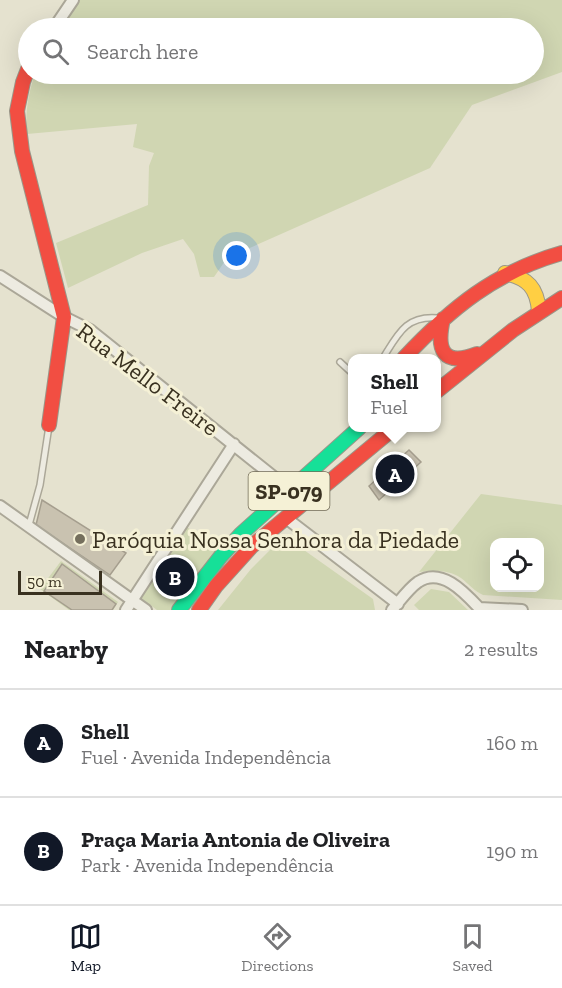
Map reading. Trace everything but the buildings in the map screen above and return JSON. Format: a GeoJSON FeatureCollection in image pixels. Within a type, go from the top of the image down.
{"type":"FeatureCollection","features":[{"type":"Feature","properties":{"kind":"main road"},"geometry":{"type":"LineString","coordinates":[[23,84],[17,111],[22,151],[64,317],[49,425]]}},
{"type":"Feature","properties":{"kind":"main road"},"geometry":{"type":"LineString","coordinates":[[408,354],[461,302],[505,273],[562,253]]}},
{"type":"Feature","properties":{"kind":"main road"},"geometry":{"type":"LineString","coordinates":[[505,273],[520,276],[531,283],[537,293],[539,311]]}},
{"type":"Feature","properties":{"kind":"main road"},"geometry":{"type":"LineString","coordinates":[[441,388],[486,350],[539,311],[562,298]]}},
{"type":"Feature","properties":{"kind":"main road"},"geometry":{"type":"LineString","coordinates":[[442,319],[438,336],[440,346],[447,357],[457,360],[467,359],[486,350]]}},
{"type":"Feature","properties":{"kind":"main road","name":"SP-079"},"geometry":{"type":"LineString","coordinates":[[179,610],[220,556],[241,534],[354,432]]}},
{"type":"Feature","properties":{"kind":"main road","name":"SP-079"},"geometry":{"type":"LineString","coordinates":[[199,610],[216,586],[252,546],[389,432]]}},
{"type":"Feature","properties":{"kind":"street"},"geometry":{"type":"LineString","coordinates":[[61,18],[73,0]]}},
{"type":"Feature","properties":{"kind":"street","name":"Rua Mello Freire"},"geometry":{"type":"LineString","coordinates":[[0,276],[64,317],[90,330],[290,490]]}},
{"type":"Feature","properties":{"kind":"street"},"geometry":{"type":"LineString","coordinates":[[129,605],[234,444]]}},
{"type":"Feature","properties":{"kind":"street"},"geometry":{"type":"LineString","coordinates":[[0,506],[129,605],[146,610]]}},
{"type":"Feature","properties":{"kind":"street"},"geometry":{"type":"LineString","coordinates":[[286,518],[395,607],[419,582],[433,577],[446,580],[480,609],[522,610]]}},
{"type":"Feature","properties":{"kind":"lane"},"geometry":{"type":"LineString","coordinates":[[386,354],[396,338],[414,320],[425,317],[442,319]]}},
{"type":"Feature","properties":{"kind":"lane"},"geometry":{"type":"LineString","coordinates":[[340,362],[348,369]]}},
{"type":"Feature","properties":{"kind":"lane"},"geometry":{"type":"LineString","coordinates":[[28,527],[40,485],[49,425]]}},
{"type":"Feature","properties":{"kind":"green space"},"geometry":{"type":"Polygon","coordinates":[[[80,0],[562,0],[562,72],[544,79],[544,18],[68,18],[80,0]]]}},
{"type":"Feature","properties":{"kind":"green space"},"geometry":{"type":"Polygon","coordinates":[[[32,84],[529,84],[472,105],[430,168],[227,258],[214,277],[200,277],[194,254],[183,239],[142,253],[68,288],[56,243],[148,205],[149,166],[154,153],[133,147],[137,124],[27,134],[26,119],[32,84]]]}},
{"type":"Feature","properties":{"kind":"green space"},"geometry":{"type":"Polygon","coordinates":[[[481,494],[562,505],[562,600],[483,595],[461,578],[440,571],[419,572],[481,494]]]}},
{"type":"Feature","properties":{"kind":"green space"},"geometry":{"type":"Polygon","coordinates":[[[187,527],[218,550],[173,610],[157,610],[141,598],[187,527]]]}},
{"type":"Feature","properties":{"kind":"green space"},"geometry":{"type":"Polygon","coordinates":[[[287,538],[373,599],[375,610],[218,610],[251,569],[281,539],[287,538]]]}},
{"type":"Feature","properties":{"kind":"green space"},"geometry":{"type":"Polygon","coordinates":[[[61,561],[118,602],[113,610],[69,610],[40,589],[61,561]]]}},
{"type":"Feature","properties":{"kind":"green space"},"geometry":{"type":"Polygon","coordinates":[[[431,589],[449,592],[468,610],[419,610],[414,605],[431,589]]]}},
{"type":"Feature","properties":{"kind":"traffic: fast"},"geometry":{"type":"LineString","coordinates":[[179,610],[241,534],[355,432]]}},
{"type":"Feature","properties":{"kind":"traffic: slow"},"geometry":{"type":"LineString","coordinates":[[505,273],[520,278],[530,285],[536,296],[539,311]]}},
{"type":"Feature","properties":{"kind":"traffic: jam"},"geometry":{"type":"LineString","coordinates":[[23,84],[17,111],[22,151],[64,317],[49,425]]}},
{"type":"Feature","properties":{"kind":"traffic: jam"},"geometry":{"type":"LineString","coordinates":[[408,354],[439,323],[475,294],[516,270],[562,253]]}},
{"type":"Feature","properties":{"kind":"traffic: jam"},"geometry":{"type":"LineString","coordinates":[[441,388],[513,330],[562,298]]}},
{"type":"Feature","properties":{"kind":"traffic: jam"},"geometry":{"type":"LineString","coordinates":[[443,319],[441,339],[445,353],[449,357],[456,358],[477,354]]}},
{"type":"Feature","properties":{"kind":"traffic: jam"},"geometry":{"type":"LineString","coordinates":[[199,610],[216,586],[252,546],[389,432]]}},
{"type":"Feature","properties":{"kind":"place","name":"Shell"},"geometry":{"type":"Point","coordinates":[395,474]}},
{"type":"Feature","properties":{"kind":"place","name":"Paróquia Nossa Senhora da Piedade"},"geometry":{"type":"Point","coordinates":[80,539]}},
{"type":"Feature","properties":{"kind":"place","name":"Praça Maria Antonia de Oliveira"},"geometry":{"type":"Point","coordinates":[175,577]}}]}
